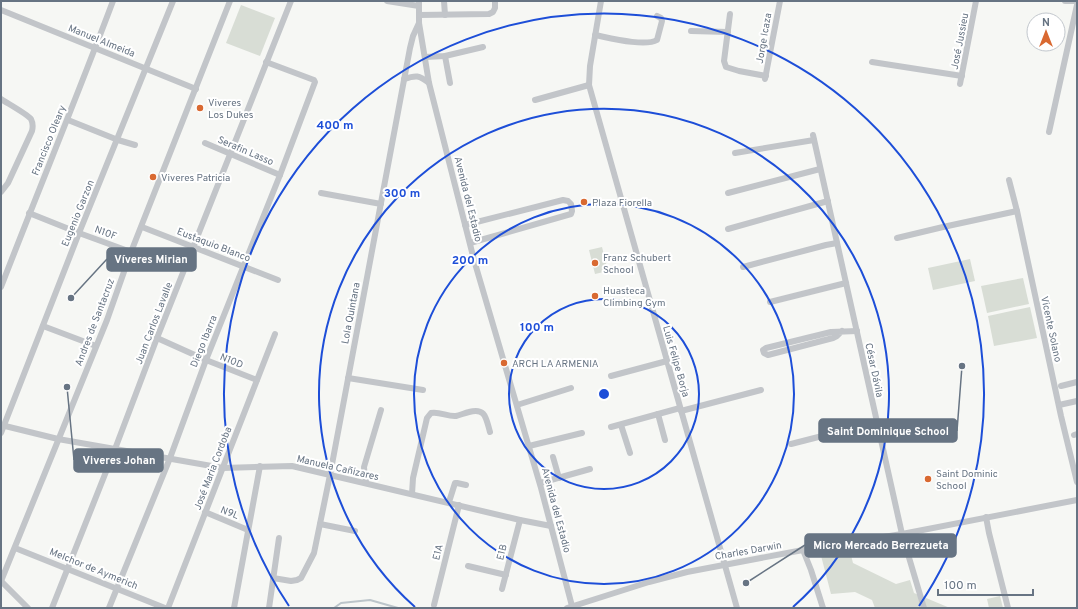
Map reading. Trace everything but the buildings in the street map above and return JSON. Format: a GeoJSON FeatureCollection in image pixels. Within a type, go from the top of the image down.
{"type":"FeatureCollection","features":[{"type":"Feature","properties":{"kind":"street","name":"Francisco Oleary"},"geometry":{"type":"LineString","coordinates":[[1,286],[29,213],[68,120],[113,1]]}},
{"type":"Feature","properties":{"kind":"street","name":"Eugenio Garzon"},"geometry":{"type":"LineString","coordinates":[[1,433],[2,425],[173,1]]}},
{"type":"Feature","properties":{"kind":"street","name":"Andres de Santacruz"},"geometry":{"type":"LineString","coordinates":[[1,581],[107,320],[230,1]]}},
{"type":"Feature","properties":{"kind":"street","name":"Juan Carlos Lavalle"},"geometry":{"type":"LineString","coordinates":[[52,608],[157,338],[291,1]]}},
{"type":"Feature","properties":{"kind":"street"},"geometry":{"type":"LineString","coordinates":[[387,1],[419,3]]}},
{"type":"Feature","properties":{"kind":"street"},"geometry":{"type":"LineString","coordinates":[[444,1],[445,15]]}},
{"type":"Feature","properties":{"kind":"street"},"geometry":{"type":"LineString","coordinates":[[419,16],[489,14],[493,12],[495,8],[495,1]]}},
{"type":"Feature","properties":{"kind":"street","name":"Luis Felipe Borja"},"geometry":{"type":"LineString","coordinates":[[601,1],[590,66],[589,85],[737,608]]}},
{"type":"Feature","properties":{"kind":"street","name":"Jorge Icaza"},"geometry":{"type":"LineString","coordinates":[[728,32],[724,61],[726,67],[766,78],[780,1]]}},
{"type":"Feature","properties":{"kind":"street","name":"José Jussieu"},"geometry":{"type":"LineString","coordinates":[[960,84],[976,1]]}},
{"type":"Feature","properties":{"kind":"street"},"geometry":{"type":"LineString","coordinates":[[1065,1],[1074,1]]}},
{"type":"Feature","properties":{"kind":"street","name":"Avenida del Estadio"},"geometry":{"type":"LineString","coordinates":[[419,3],[419,23],[429,83],[465,225],[540,483],[570,607]]}},
{"type":"Feature","properties":{"kind":"street"},"geometry":{"type":"LineString","coordinates":[[1049,132],[1077,5]]}},
{"type":"Feature","properties":{"kind":"street","name":"Manuel Almeida"},"geometry":{"type":"LineString","coordinates":[[1,10],[196,89]]}},
{"type":"Feature","properties":{"kind":"street"},"geometry":{"type":"LineString","coordinates":[[691,31],[728,32],[730,14]]}},
{"type":"Feature","properties":{"kind":"street"},"geometry":{"type":"LineString","coordinates":[[596,35],[640,43],[652,43],[657,40],[662,21],[661,18],[657,16]]}},
{"type":"Feature","properties":{"kind":"street","name":"Lola Quintana"},"geometry":{"type":"LineString","coordinates":[[273,578],[291,581],[301,578],[314,553],[404,79],[412,42],[419,23]]}},
{"type":"Feature","properties":{"kind":"street"},"geometry":{"type":"LineString","coordinates":[[425,57],[445,56],[483,47]]}},
{"type":"Feature","properties":{"kind":"street"},"geometry":{"type":"LineString","coordinates":[[445,56],[450,83]]}},
{"type":"Feature","properties":{"kind":"street","name":"Diego Ibarra"},"geometry":{"type":"LineString","coordinates":[[109,608],[170,458],[206,360],[280,175],[314,81],[266,62]]}},
{"type":"Feature","properties":{"kind":"street"},"geometry":{"type":"LineString","coordinates":[[872,62],[962,76]]}},
{"type":"Feature","properties":{"kind":"street"},"geometry":{"type":"LineString","coordinates":[[404,79],[416,76],[423,78],[429,83]]}},
{"type":"Feature","properties":{"kind":"street"},"geometry":{"type":"LineString","coordinates":[[535,100],[589,85]]}},
{"type":"Feature","properties":{"kind":"street"},"geometry":{"type":"LineString","coordinates":[[1,99],[28,117],[33,123],[32,131],[8,183],[1,192]]}},
{"type":"Feature","properties":{"kind":"street"},"geometry":{"type":"LineString","coordinates":[[68,120],[118,140],[135,145]]}},
{"type":"Feature","properties":{"kind":"street","name":"César Dávila"},"geometry":{"type":"LineString","coordinates":[[735,153],[813,138],[902,534],[924,608]]}},
{"type":"Feature","properties":{"kind":"street","name":"Serafin Lasso"},"geometry":{"type":"LineString","coordinates":[[205,144],[280,175]]}},
{"type":"Feature","properties":{"kind":"street"},"geometry":{"type":"LineString","coordinates":[[728,193],[820,169]]}},
{"type":"Feature","properties":{"kind":"street","name":"Vicente Solano"},"geometry":{"type":"LineString","coordinates":[[1009,180],[1077,482]]}},
{"type":"Feature","properties":{"kind":"street"},"geometry":{"type":"LineString","coordinates":[[321,193],[381,204]]}},
{"type":"Feature","properties":{"kind":"street"},"geometry":{"type":"LineString","coordinates":[[465,225],[563,200],[568,201],[572,207],[571,214],[470,243]]}},
{"type":"Feature","properties":{"kind":"street"},"geometry":{"type":"LineString","coordinates":[[728,229],[828,201]]}},
{"type":"Feature","properties":{"kind":"street"},"geometry":{"type":"LineString","coordinates":[[897,238],[1017,211]]}},
{"type":"Feature","properties":{"kind":"street","name":"N10F"},"geometry":{"type":"LineString","coordinates":[[29,213],[132,252]]}},
{"type":"Feature","properties":{"kind":"street","name":"Eustaquio Blanco"},"geometry":{"type":"LineString","coordinates":[[142,227],[278,280]]}},
{"type":"Feature","properties":{"kind":"street"},"geometry":{"type":"LineString","coordinates":[[743,266],[837,243]]}},
{"type":"Feature","properties":{"kind":"street"},"geometry":{"type":"LineString","coordinates":[[770,302],[846,283]]}},
{"type":"Feature","properties":{"kind":"street"},"geometry":{"type":"LineString","coordinates":[[43,326],[96,346]]}},
{"type":"Feature","properties":{"kind":"street"},"geometry":{"type":"LineString","coordinates":[[842,331],[837,336],[827,340],[768,355],[764,353],[766,348],[831,332],[842,331],[857,331]]}},
{"type":"Feature","properties":{"kind":"street","name":"José Maria Cordoba"},"geometry":{"type":"LineString","coordinates":[[166,608],[275,334]]}},
{"type":"Feature","properties":{"kind":"street","name":"N10D"},"geometry":{"type":"LineString","coordinates":[[157,338],[206,360],[257,380]]}},
{"type":"Feature","properties":{"kind":"street"},"geometry":{"type":"LineString","coordinates":[[611,376],[667,361]]}},
{"type":"Feature","properties":{"kind":"street"},"geometry":{"type":"LineString","coordinates":[[348,378],[422,390]]}},
{"type":"Feature","properties":{"kind":"street"},"geometry":{"type":"LineString","coordinates":[[1061,386],[1077,382]]}},
{"type":"Feature","properties":{"kind":"street"},"geometry":{"type":"LineString","coordinates":[[517,404],[571,388]]}},
{"type":"Feature","properties":{"kind":"street"},"geometry":{"type":"LineString","coordinates":[[611,427],[658,414],[681,410],[761,390]]}},
{"type":"Feature","properties":{"kind":"street"},"geometry":{"type":"LineString","coordinates":[[1059,406],[1077,402]]}},
{"type":"Feature","properties":{"kind":"street"},"geometry":{"type":"LineString","coordinates":[[366,483],[364,467],[381,410]]}},
{"type":"Feature","properties":{"kind":"street"},"geometry":{"type":"LineString","coordinates":[[412,494],[413,478],[427,418],[431,413],[455,416],[475,410],[480,411],[485,415],[490,432]]}},
{"type":"Feature","properties":{"kind":"street"},"geometry":{"type":"LineString","coordinates":[[658,414],[665,440]]}},
{"type":"Feature","properties":{"kind":"street"},"geometry":{"type":"LineString","coordinates":[[791,444],[877,422]]}},
{"type":"Feature","properties":{"kind":"street","name":"Manuela Cañizares"},"geometry":{"type":"LineString","coordinates":[[2,425],[58,439],[222,468],[292,466],[551,526]]}},
{"type":"Feature","properties":{"kind":"street"},"geometry":{"type":"LineString","coordinates":[[620,425],[630,453]]}},
{"type":"Feature","properties":{"kind":"street"},"geometry":{"type":"LineString","coordinates":[[529,446],[582,433]]}},
{"type":"Feature","properties":{"kind":"street"},"geometry":{"type":"LineString","coordinates":[[553,458],[559,478]]}},
{"type":"Feature","properties":{"kind":"street"},"geometry":{"type":"LineString","coordinates":[[234,608],[260,466]]}},
{"type":"Feature","properties":{"kind":"street"},"geometry":{"type":"LineString","coordinates":[[540,483],[590,469]]}},
{"type":"Feature","properties":{"kind":"street"},"geometry":{"type":"LineString","coordinates":[[449,502],[455,483],[466,485]]}},
{"type":"Feature","properties":{"kind":"street","name":"Charles Darwin"},"geometry":{"type":"LineString","coordinates":[[570,607],[656,580],[687,572],[803,550],[902,534],[1077,500]]}},
{"type":"Feature","properties":{"kind":"street","name":"E1A"},"geometry":{"type":"LineString","coordinates":[[434,605],[459,505]]}},
{"type":"Feature","properties":{"kind":"street","name":"N9L"},"geometry":{"type":"LineString","coordinates":[[205,512],[248,530]]}},
{"type":"Feature","properties":{"kind":"street"},"geometry":{"type":"LineString","coordinates":[[986,517],[988,533],[1008,608]]}},
{"type":"Feature","properties":{"kind":"street","name":"E1B"},"geometry":{"type":"LineString","coordinates":[[502,589],[520,520]]}},
{"type":"Feature","properties":{"kind":"street"},"geometry":{"type":"LineString","coordinates":[[320,524],[355,531]]}},
{"type":"Feature","properties":{"kind":"street"},"geometry":{"type":"LineString","coordinates":[[269,608],[279,538]]}},
{"type":"Feature","properties":{"kind":"street","name":"Melchor de Aymerich"},"geometry":{"type":"LineString","coordinates":[[15,548],[166,608]]}},
{"type":"Feature","properties":{"kind":"street"},"geometry":{"type":"LineString","coordinates":[[803,550],[822,608]]}},
{"type":"Feature","properties":{"kind":"street"},"geometry":{"type":"LineString","coordinates":[[468,566],[506,575]]}},
{"type":"Feature","properties":{"kind":"street"},"geometry":{"type":"LineString","coordinates":[[1,581],[28,608]]}},
{"type":"Feature","properties":{"kind":"shaded area"},"geometry":{"type":"Polygon","coordinates":[[[241,5],[275,18],[260,56],[226,43],[241,5]]]}},
{"type":"Feature","properties":{"kind":"shaded area"},"geometry":{"type":"Polygon","coordinates":[[[602,247],[608,271],[595,274],[589,250],[602,247]]]}},
{"type":"Feature","properties":{"kind":"shaded area"},"geometry":{"type":"Polygon","coordinates":[[[970,259],[975,281],[933,290],[928,268],[970,259]]]}},
{"type":"Feature","properties":{"kind":"shaded area"},"geometry":{"type":"Polygon","coordinates":[[[1023,278],[1029,304],[987,313],[981,286],[1023,278]]]}},
{"type":"Feature","properties":{"kind":"shaded area"},"geometry":{"type":"Polygon","coordinates":[[[1030,307],[1037,338],[994,346],[988,316],[1030,307]]]}},
{"type":"Feature","properties":{"kind":"shaded area"},"geometry":{"type":"Polygon","coordinates":[[[819,548],[850,551],[853,563],[896,584],[910,580],[914,593],[950,608],[875,608],[872,600],[855,592],[831,594],[819,548]]]}},
{"type":"Feature","properties":{"kind":"shaded area"},"geometry":{"type":"Polygon","coordinates":[[[1000,596],[1003,608],[989,608],[987,599],[1000,596]]]}},
{"type":"Feature","properties":{"kind":"waterway"},"geometry":{"type":"LineString","coordinates":[[334,608],[341,603],[370,600],[398,608]]}},
{"type":"Feature","properties":{"kind":"place","name":"Viveres Los Dukes"},"geometry":{"type":"Point","coordinates":[200,108]}},
{"type":"Feature","properties":{"kind":"place","name":"Viveres Patricia"},"geometry":{"type":"Point","coordinates":[153,177]}},
{"type":"Feature","properties":{"kind":"place","name":"Plaza Fiorella"},"geometry":{"type":"Point","coordinates":[584,202]}},
{"type":"Feature","properties":{"kind":"place","name":"Franz Schubert School"},"geometry":{"type":"Point","coordinates":[595,263]}},
{"type":"Feature","properties":{"kind":"place","name":"Huasteca Climbing Gym"},"geometry":{"type":"Point","coordinates":[595,296]}},
{"type":"Feature","properties":{"kind":"place","name":"Víveres Mirian"},"geometry":{"type":"Point","coordinates":[71,298]}},
{"type":"Feature","properties":{"kind":"place","name":"ARCH LA ARMENIA"},"geometry":{"type":"Point","coordinates":[504,363]}},
{"type":"Feature","properties":{"kind":"place","name":"Saint Dominique School"},"geometry":{"type":"Point","coordinates":[962,366]}},
{"type":"Feature","properties":{"kind":"place","name":"Viveres Johan"},"geometry":{"type":"Point","coordinates":[67,387]}},
{"type":"Feature","properties":{"kind":"place","name":"Saint Dominic School"},"geometry":{"type":"Point","coordinates":[928,479]}},
{"type":"Feature","properties":{"kind":"place","name":"Micro Mercado Berrezueta"},"geometry":{"type":"Point","coordinates":[746,583]}}]}
